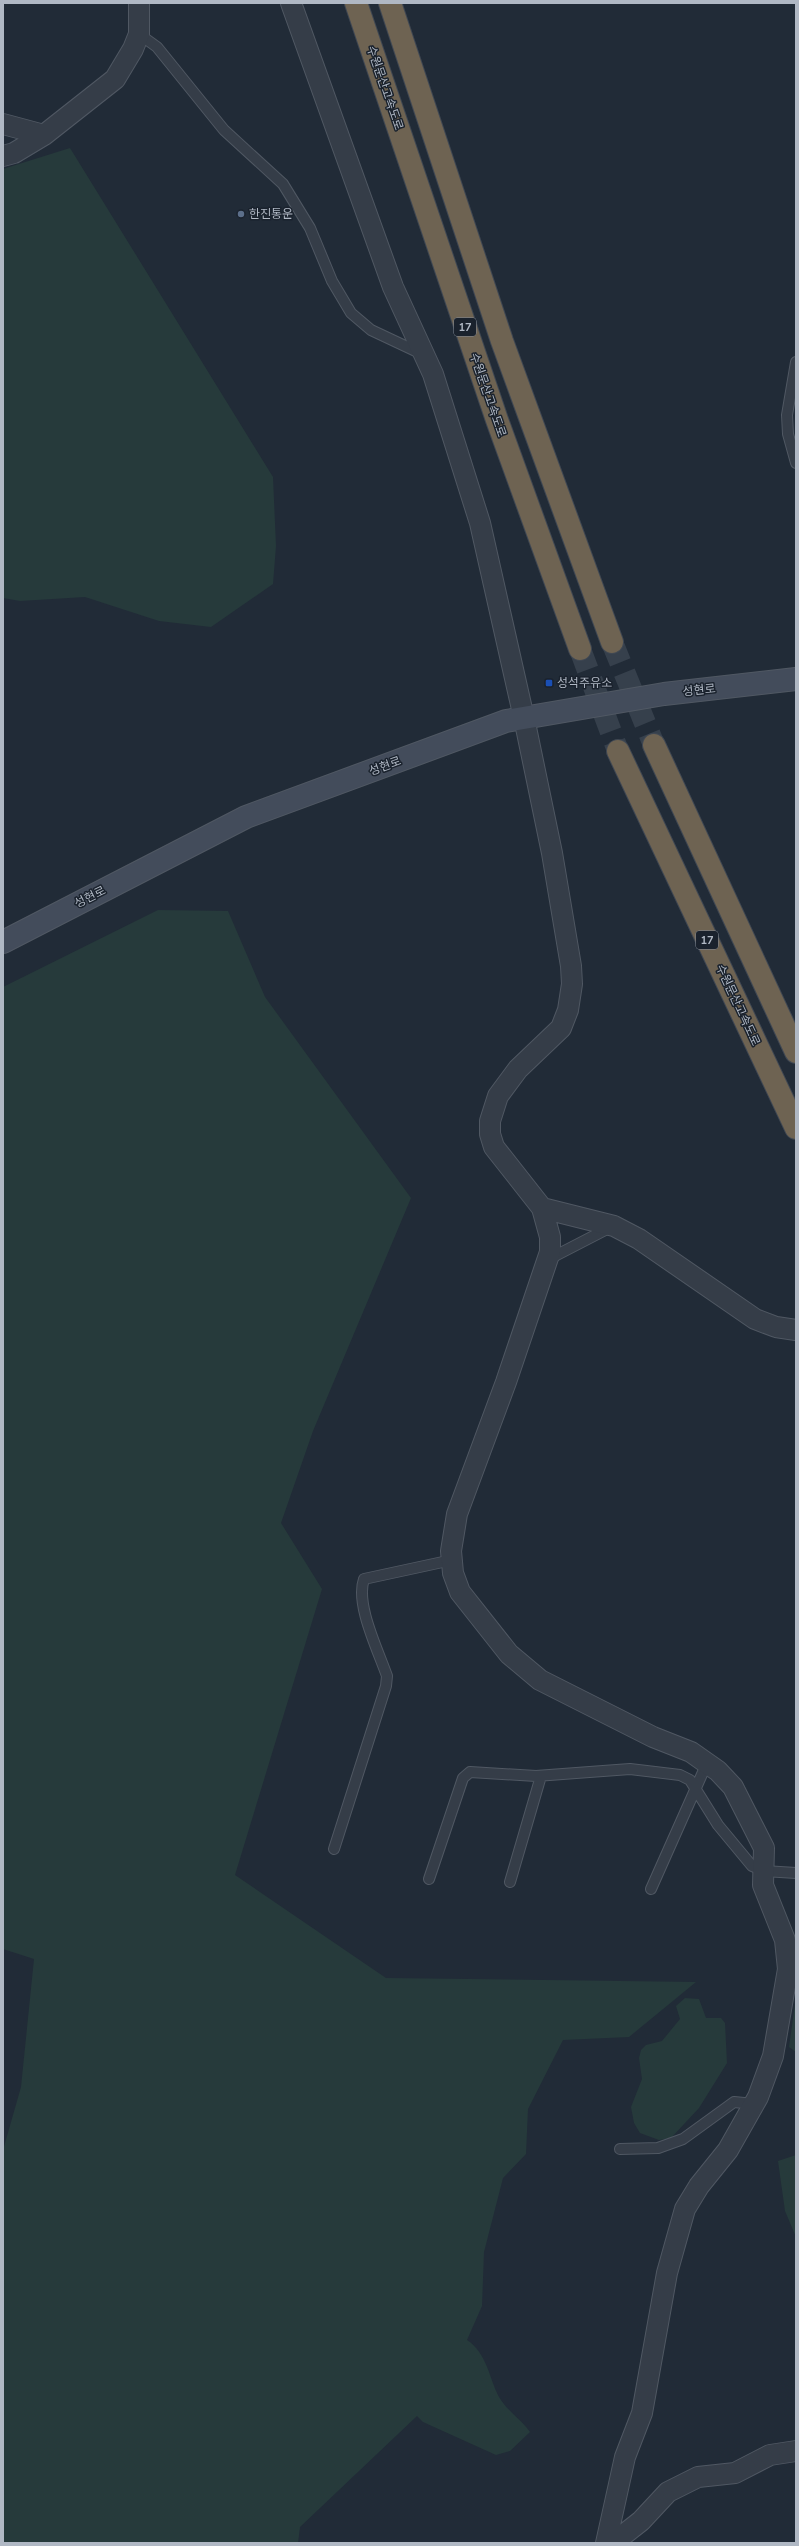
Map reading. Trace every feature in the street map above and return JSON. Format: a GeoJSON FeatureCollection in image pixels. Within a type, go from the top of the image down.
{"type":"FeatureCollection","features":[{"type":"Feature","properties":{"kind":"highway","name":"수원문산고속도로"},"geometry":{"type":"LineString","coordinates":[[356,3],[496,420],[580,649]]}},
{"type":"Feature","properties":{"kind":"highway","name":"17"},"geometry":{"type":"LineString","coordinates":[[390,3],[502,341],[612,642]]}},
{"type":"Feature","properties":{"kind":"highway"},"geometry":{"type":"LineString","coordinates":[[654,745],[796,1052]]}},
{"type":"Feature","properties":{"kind":"highway","name":"수원문산고속도로"},"geometry":{"type":"LineString","coordinates":[[618,751],[796,1128]]}},
{"type":"Feature","properties":{"kind":"main road","name":"성현로"},"geometry":{"type":"LineString","coordinates":[[5,940],[246,817],[506,721],[664,694],[796,679]]}},
{"type":"Feature","properties":{"kind":"street"},"geometry":{"type":"LineString","coordinates":[[3,156],[14,153],[44,135],[115,79],[133,49],[139,34],[139,3]]}},
{"type":"Feature","properties":{"kind":"street"},"geometry":{"type":"LineString","coordinates":[[291,3],[393,287],[433,374],[480,523],[524,718],[552,853],[571,966],[572,984],[568,1010],[561,1028],[518,1069],[498,1096],[490,1128],[494,1147],[542,1208],[550,1237],[547,1260],[506,1382],[457,1514],[452,1560],[453,1573],[460,1592],[509,1654],[540,1680],[653,1737],[691,1752],[718,1771],[733,1786],[764,1848],[763,1885],[785,1940],[788,1968],[773,2056],[754,2104],[728,2150],[698,2186],[685,2209],[667,2273],[643,2406],[625,2457],[606,2543]]}},
{"type":"Feature","properties":{"kind":"street"},"geometry":{"type":"LineString","coordinates":[[3,124],[44,135]]}},
{"type":"Feature","properties":{"kind":"street"},"geometry":{"type":"LineString","coordinates":[[542,1208],[614,1226],[639,1239],[755,1319],[776,1327],[796,1330]]}},
{"type":"Feature","properties":{"kind":"street"},"geometry":{"type":"LineString","coordinates":[[612,2543],[641,2521],[668,2492],[698,2477],[735,2473],[770,2455],[796,2451]]}},
{"type":"Feature","properties":{"kind":"lane"},"geometry":{"type":"LineString","coordinates":[[139,34],[158,47],[224,130],[283,184],[310,228],[332,281],[351,313],[371,330],[424,355]]}},
{"type":"Feature","properties":{"kind":"lane"},"geometry":{"type":"LineString","coordinates":[[796,362],[787,414],[788,434],[796,463]]}},
{"type":"Feature","properties":{"kind":"lane"},"geometry":{"type":"LineString","coordinates":[[547,1260],[614,1226]]}},
{"type":"Feature","properties":{"kind":"lane"},"geometry":{"type":"LineString","coordinates":[[334,1849],[386,1686],[387,1676],[363,1604],[361,1587],[364,1579],[452,1560]]}},
{"type":"Feature","properties":{"kind":"lane"},"geometry":{"type":"LineString","coordinates":[[651,1889],[707,1763]]}},
{"type":"Feature","properties":{"kind":"lane"},"geometry":{"type":"LineString","coordinates":[[429,1879],[462,1778],[470,1772],[541,1776],[630,1769],[680,1775],[690,1780],[718,1825],[752,1866],[764,1871],[796,1873]]}},
{"type":"Feature","properties":{"kind":"lane"},"geometry":{"type":"LineString","coordinates":[[510,1882],[541,1776]]}},
{"type":"Feature","properties":{"kind":"lane"},"geometry":{"type":"LineString","coordinates":[[620,2149],[658,2148],[683,2139],[734,2102],[754,2104]]}},
{"type":"Feature","properties":{"kind":"green space"},"geometry":{"type":"Polygon","coordinates":[[[70,148],[273,477],[276,546],[273,584],[211,627],[159,621],[85,597],[20,601],[3,598],[3,169],[70,148]]]}},
{"type":"Feature","properties":{"kind":"green space"},"geometry":{"type":"Polygon","coordinates":[[[158,910],[228,911],[265,997],[411,1198],[313,1431],[281,1523],[322,1589],[235,1875],[386,1978],[696,1982],[629,2037],[563,2040],[528,2109],[526,2154],[503,2178],[484,2252],[482,2306],[467,2340],[474,2345],[487,2366],[502,2402],[530,2432],[510,2451],[496,2455],[423,2422],[417,2416],[300,2527],[298,2543],[3,2543],[3,2150],[21,2087],[34,1959],[3,1949],[3,987],[158,910]]]}},
{"type":"Feature","properties":{"kind":"green space"},"geometry":{"type":"Polygon","coordinates":[[[796,1997],[796,2052],[789,2047],[796,1997]]]}},
{"type":"Feature","properties":{"kind":"green space"},"geometry":{"type":"Polygon","coordinates":[[[685,1998],[699,1999],[706,2018],[721,2018],[725,2023],[727,2063],[699,2108],[671,2138],[659,2140],[640,2133],[634,2123],[631,2107],[642,2079],[639,2058],[641,2050],[646,2045],[662,2041],[680,2019],[676,2006],[685,1998]]]}},
{"type":"Feature","properties":{"kind":"green space"},"geometry":{"type":"Polygon","coordinates":[[[796,2155],[796,2237],[785,2211],[778,2161],[796,2155]]]}},
{"type":"Feature","properties":{"kind":"tunnel"},"geometry":{"type":"LineString","coordinates":[[612,642],[654,745]]}},
{"type":"Feature","properties":{"kind":"tunnel"},"geometry":{"type":"LineString","coordinates":[[580,649],[618,751]]}},
{"type":"Feature","properties":{"kind":"place","name":"한진통운"},"geometry":{"type":"Point","coordinates":[241,214]}},
{"type":"Feature","properties":{"kind":"place","name":"성석주유소"},"geometry":{"type":"Point","coordinates":[549,683]}}]}
